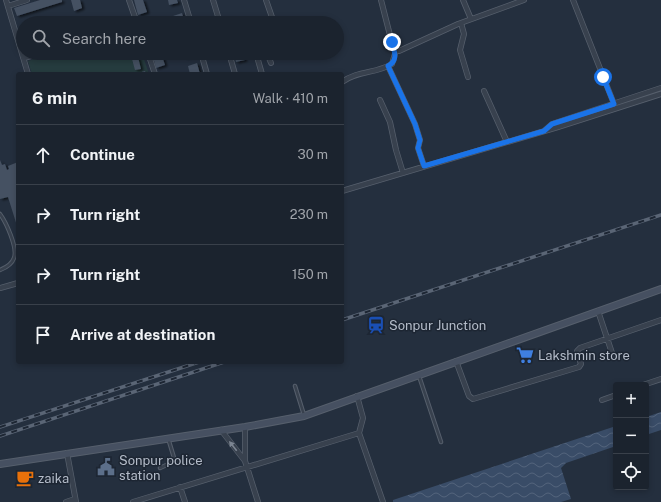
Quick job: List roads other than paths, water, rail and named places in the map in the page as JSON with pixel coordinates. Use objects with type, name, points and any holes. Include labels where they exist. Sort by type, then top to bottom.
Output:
[{"type":"main road","points":[[0,464],[245,427],[304,416],[661,289]]},
{"type":"street","points":[[6,0],[16,32]]},
{"type":"street","points":[[8,6],[27,0]]},
{"type":"street","points":[[129,0],[134,16]]},
{"type":"street","points":[[184,0],[189,16]]},
{"type":"street","points":[[213,0],[218,16]]},
{"type":"street","points":[[266,0],[272,16]]},
{"type":"street","points":[[344,81],[354,74],[388,66],[394,62],[396,50],[392,42],[381,0]]},
{"type":"street","points":[[463,0],[471,19]]},
{"type":"street","points":[[396,50],[403,49],[461,23],[524,0]]},
{"type":"street","points":[[573,0],[614,104]]},
{"type":"street","points":[[461,23],[464,34],[460,50],[468,77]]},
{"type":"street","points":[[24,60],[28,72]]},
{"type":"street","points":[[150,60],[154,72]]},
{"type":"street","points":[[202,60],[206,72]]},
{"type":"street","points":[[231,60],[235,72]]},
{"type":"street","points":[[258,60],[261,72]]},
{"type":"street","points":[[388,66],[415,124],[420,140],[418,148],[424,166]]},
{"type":"street","points":[[544,131],[552,124],[661,88]]},
{"type":"street","points":[[484,91],[507,142]]},
{"type":"street","points":[[344,190],[544,131],[661,94]]},
{"type":"street","points":[[380,100],[390,122],[396,150],[403,172]]},
{"type":"street","points":[[0,288],[16,284]]},
{"type":"street","points":[[598,311],[613,356]]},
{"type":"street","points":[[456,361],[470,396],[473,399],[579,367],[581,364],[577,352],[578,349],[661,320]]},
{"type":"street","points":[[649,383],[661,378]]},
{"type":"street","points":[[357,396],[363,420],[359,433],[383,502]]},
{"type":"street","points":[[602,400],[613,396]]},
{"type":"street","points":[[245,427],[246,467],[258,502]]},
{"type":"street","points":[[221,430],[245,461]]},
{"type":"street","points":[[133,502],[144,500],[180,487],[359,433]]},
{"type":"street","points":[[66,502],[76,500],[67,453]]},
{"type":"street","points":[[180,487],[185,502]]},
{"type":"lane","points":[[0,214],[6,221],[15,250],[14,259],[0,270]]},
{"type":"lane","points":[[418,375],[441,442]]},
{"type":"lane","points":[[295,386],[304,416]]},
{"type":"lane","points":[[160,468],[175,461],[168,438]]},
{"type":"water","points":[[661,412],[661,430],[649,434],[649,416]]},
{"type":"water","points":[[613,427],[613,447],[566,463],[561,468],[571,499],[561,502],[393,502],[393,500]]},
{"type":"railway","points":[[344,319],[661,215]]},
{"type":"railway","points":[[0,427],[193,364]]},
{"type":"railway","points":[[0,436],[218,364]]},
{"type":"place","name":"Sonpur Junction","points":[[376,325]]},
{"type":"place","name":"Lakshmin store","points":[[525,355]]},
{"type":"place","name":"Sonpur police station","points":[[106,467]]},
{"type":"place","name":"zaika","points":[[25,478]]}]
